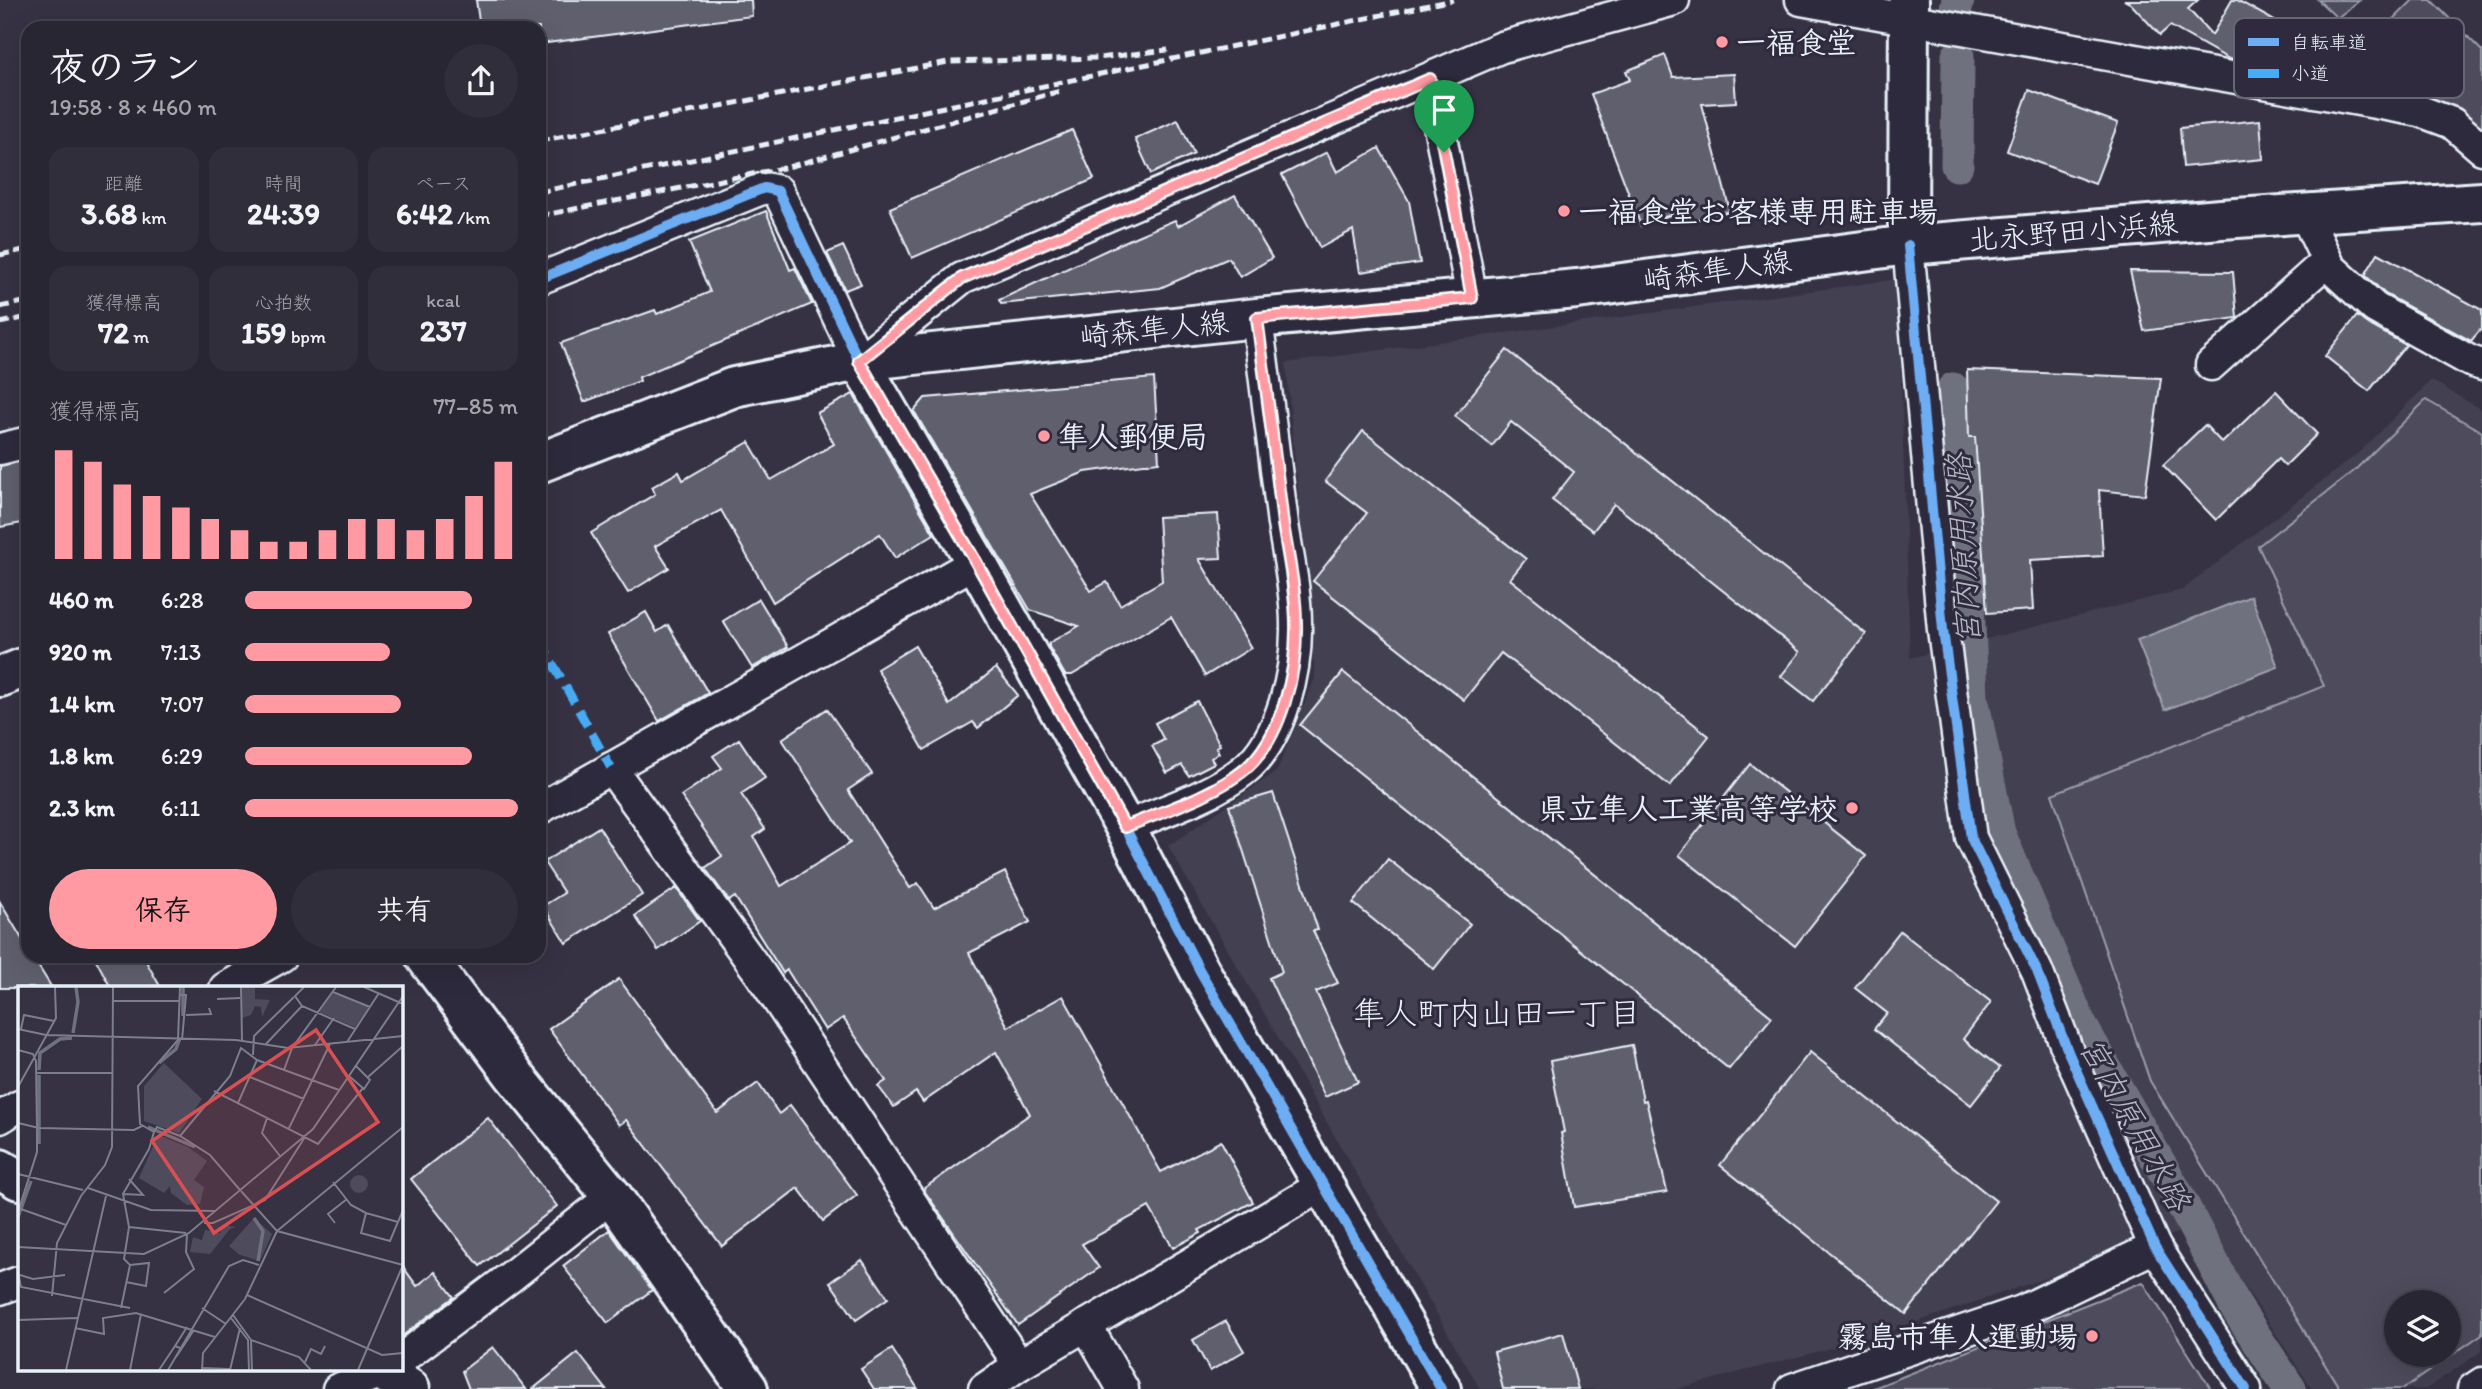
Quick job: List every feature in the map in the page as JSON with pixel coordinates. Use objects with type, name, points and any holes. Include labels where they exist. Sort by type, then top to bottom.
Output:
[{"type":"main road","points":[[1908,245],[1909,9]]},
{"type":"main road","name":"北永野田小浜線","points":[[1908,245],[2482,202]]},
{"type":"main road","name":"崎森隼人線","points":[[546,460],[734,387],[859,361],[1257,318],[1577,289],[1908,245]]},
{"type":"main road","points":[[859,361],[1125,827],[1200,971],[1441,1389]]},
{"type":"main road","points":[[0,677],[21,669]]},
{"type":"main road","points":[[430,963],[514,1076],[612,1196],[748,1389]]},
{"type":"main road","points":[[0,1169],[18,1179]]},
{"type":"street","points":[[546,276],[764,188],[778,191],[859,361],[962,278],[1503,47],[1674,0]]},
{"type":"street","points":[[1801,0],[1909,9],[2234,74]]},
{"type":"street","points":[[1430,79],[1472,298]]},
{"type":"street","points":[[2355,98],[2420,111],[2452,123],[2482,149]]},
{"type":"street","points":[[2305,214],[2330,267],[2375,309],[2482,365]]},
{"type":"street","points":[[1908,245],[1943,631],[1971,838],[2037,971],[2070,1054],[2155,1247],[2246,1389]]},
{"type":"street","points":[[2211,365],[2327,261]]},
{"type":"street","points":[[1125,827],[1219,786],[1245,770],[1260,754],[1272,734],[1292,675],[1296,623],[1257,318]]},
{"type":"street","points":[[0,449],[21,444]]},
{"type":"street","points":[[546,805],[976,562]]},
{"type":"street","points":[[611,768],[761,975],[1019,1364]]},
{"type":"street","points":[[229,986],[270,963]]},
{"type":"street","points":[[0,1118],[18,1107]]},
{"type":"street","points":[[984,1389],[1019,1364],[1323,1185]]},
{"type":"street","points":[[402,1364],[612,1196]]},
{"type":"street","points":[[1792,1389],[2022,1311],[2155,1247]]},
{"type":"street","points":[[0,1289],[18,1282]]},
{"type":"street","points":[[1086,1325],[1123,1389]]},
{"type":"street","points":[[338,1389],[392,1372]]},
{"type":"street","points":[[2473,1389],[2482,1383]]},
{"type":"shaded area","points":[[2318,0],[2360,0],[2337,18]]},
{"type":"shaded area","points":[[2413,0],[2431,0],[2449,18],[2395,18]]},
{"type":"shaded area","points":[[2464,33],[2482,51],[2482,139],[2461,141],[2418,98],[2464,98]]},
{"type":"shaded area","name":"県立隼人工業高等学校","points":[[1898,279],[1910,658],[2182,590],[2362,450],[2431,380],[2482,410],[2482,1351],[2461,1365],[2461,1290],[2384,1290],[2384,1367],[2458,1367],[2426,1389],[2312,1389],[2204,1224],[1873,1337],[1676,1389],[1480,1389],[1168,846],[1277,771],[1315,678],[1286,363]]},
{"type":"shaded area","points":[[2426,400],[2482,432],[2482,1334],[2461,1349],[2461,1290],[2384,1290],[2384,1367],[2435,1367],[2403,1389],[2340,1389],[2150,1081],[2052,794],[2324,686],[2258,546],[2354,471]]},
{"type":"shaded area","name":"霧島市隼人運動場","points":[[2143,1282],[2211,1389],[1871,1389]]},
{"type":"water","points":[[2251,596],[2278,667],[2165,710],[2137,640]]},
{"type":"building","points":[[476,0],[751,0],[752,16],[546,43],[546,21],[479,21]]},
{"type":"building","points":[[2124,0],[2198,0],[2188,9],[2212,35],[2232,0],[2237,0],[2269,18],[2234,18],[2234,60],[2170,26],[2160,35]]},
{"type":"building","points":[[1665,55],[1673,77],[1734,74],[1736,102],[1702,104],[1730,211],[1686,222],[1683,210],[1641,226],[1591,94],[1630,80],[1626,71]]},
{"type":"building","points":[[2029,90],[2118,123],[2095,184],[2007,151]]},
{"type":"building","points":[[1178,120],[1194,154],[1151,174],[1135,139]]},
{"type":"building","points":[[2260,120],[2263,159],[2183,167],[2180,128]]},
{"type":"building","points":[[1072,130],[1094,179],[912,258],[890,208]]},
{"type":"building","points":[[1379,148],[1409,201],[1420,263],[1360,272],[1353,230],[1320,248],[1282,175],[1327,152],[1337,172]]},
{"type":"building","points":[[1235,195],[1272,258],[1240,277],[1229,258],[1160,288],[1001,304],[999,300],[1175,220],[1178,226]]},
{"type":"building","points":[[766,211],[790,270],[795,268],[812,304],[639,377],[640,381],[584,402],[561,343],[655,310],[657,314],[710,292],[689,242]]},
{"type":"building","points":[[843,246],[861,284],[845,290],[827,253]]},
{"type":"building","points":[[2378,253],[2482,310],[2482,328],[2471,341],[2385,294],[2365,275]]},
{"type":"building","points":[[2130,271],[2233,272],[2237,318],[2144,331]]},
{"type":"building","points":[[2357,316],[2406,345],[2369,391],[2325,356]]},
{"type":"building","points":[[1507,350],[1866,634],[1813,701],[1781,676],[1800,652],[1614,504],[1593,531],[1552,500],[1574,472],[1511,422],[1492,446],[1455,416]]},
{"type":"building","points":[[1967,370],[2161,378],[2145,495],[2099,490],[2103,556],[2030,560],[2033,610],[1987,613],[1975,437],[1969,437]]},
{"type":"building","points":[[1154,378],[1159,462],[1085,472],[1030,494],[1091,591],[1107,582],[1120,605],[1162,581],[1158,517],[1218,514],[1221,558],[1199,559],[1251,648],[1205,676],[1171,617],[1072,675],[1065,675],[1049,643],[1079,626],[1030,610],[914,411],[925,398]]},
{"type":"building","points":[[2276,391],[2317,434],[2285,466],[2278,459],[2216,520],[2163,465],[2205,425],[2222,443]]},
{"type":"building","points":[[853,394],[934,534],[895,558],[880,534],[773,602],[721,510],[655,546],[669,568],[628,593],[591,533],[655,494],[652,487],[679,472],[683,480],[749,442],[771,480],[834,444],[817,413]]},
{"type":"building","points":[[1363,431],[1526,559],[1510,579],[1709,736],[1670,786],[1501,653],[1464,700],[1313,581],[1367,513],[1325,481]]},
{"type":"building","points":[[21,462],[21,523],[0,527],[0,466]]},
{"type":"building","points":[[759,599],[788,647],[752,668],[723,621]]},
{"type":"building","points":[[646,612],[657,632],[668,625],[708,693],[659,721],[608,634]]},
{"type":"building","points":[[915,646],[949,705],[996,668],[1018,695],[978,728],[973,722],[924,750],[877,669]]},
{"type":"building","points":[[1343,672],[1772,1017],[1729,1069],[1300,725]]},
{"type":"building","points":[[1197,701],[1220,745],[1216,747],[1219,753],[1211,758],[1214,763],[1189,776],[1182,765],[1167,773],[1152,746],[1164,740],[1155,723]]},
{"type":"building","points":[[827,709],[872,774],[848,790],[910,888],[918,883],[934,908],[1005,872],[1030,922],[969,953],[1008,1027],[1063,996],[1161,1172],[1221,1141],[1253,1202],[1199,1230],[1201,1233],[1173,1248],[1149,1207],[1082,1244],[1099,1268],[1018,1325],[923,1189],[1030,1114],[996,1052],[923,1102],[916,1092],[894,1107],[878,1086],[886,1081],[843,1018],[825,1030],[787,970],[783,973],[735,897],[729,901],[705,868],[722,856],[681,796],[722,768],[713,756],[739,739],[765,778],[741,794],[765,829],[754,837],[781,886],[850,843],[782,739]]},
{"type":"building","points":[[1750,764],[1866,856],[1795,946],[1679,855]]},
{"type":"building","points":[[1273,793],[1318,930],[1313,931],[1338,983],[1316,992],[1358,1082],[1325,1097],[1269,978],[1282,972],[1229,806]]},
{"type":"building","points":[[599,827],[642,895],[566,943],[546,911],[546,904],[564,893],[546,865],[546,861]]},
{"type":"building","points":[[1388,859],[1470,924],[1434,969],[1353,903]]},
{"type":"building","points":[[676,888],[700,921],[658,950],[635,916]]},
{"type":"building","points":[[0,902],[21,937],[21,963],[36,963],[51,986],[0,988]]},
{"type":"building","points":[[1900,931],[1991,1002],[1963,1039],[2000,1068],[1971,1105],[1874,1029],[1887,1013],[1855,988]]},
{"type":"building","points":[[98,963],[147,963],[160,986],[110,986]]},
{"type":"building","points":[[619,979],[717,1113],[758,1083],[779,1114],[790,1105],[857,1195],[823,1221],[798,1188],[722,1246],[626,1120],[619,1125],[549,1029]]},
{"type":"building","points":[[1632,1045],[1643,1101],[1646,1100],[1667,1192],[1574,1207],[1561,1133],[1564,1132],[1550,1061]]},
{"type":"building","points":[[1810,1052],[1996,1201],[1906,1314],[1720,1165]]},
{"type":"building","points":[[488,1118],[557,1206],[480,1266],[411,1179]]},
{"type":"building","points":[[609,1230],[652,1290],[608,1323],[563,1266]]},
{"type":"building","points":[[862,1260],[888,1298],[856,1320],[830,1282]]},
{"type":"building","points":[[402,1265],[417,1286],[435,1272],[454,1297],[402,1336]]},
{"type":"building","points":[[1226,1321],[1244,1351],[1210,1371],[1193,1340]]},
{"type":"building","points":[[1563,1333],[1578,1389],[1503,1389],[1494,1352]]},
{"type":"building","points":[[493,1347],[526,1389],[469,1389],[462,1371]]},
{"type":"building","points":[[892,1349],[918,1389],[874,1389],[861,1369]]},
{"type":"building","points":[[578,1353],[606,1389],[533,1389]]},
{"type":"waterway","name":"宮内原用水路","points":[[1956,8],[1958,0]]},
{"type":"waterway","name":"宮内原用水路","points":[[1957,165],[1958,56]]},
{"type":"waterway","name":"宮内原用水路","points":[[1953,389],[1965,527],[1972,698],[1999,833],[2080,1024],[2176,1192],[2237,1309],[2290,1389]]},
{"type":"railway","points":[[546,191],[1453,0]]},
{"type":"railway","points":[[546,140],[948,62],[1098,58],[1168,50]]},
{"type":"railway","points":[[546,215],[788,167],[1060,91]]},
{"type":"railway","points":[[0,255],[21,250]]},
{"type":"railway","points":[[0,307],[21,302]]},
{"type":"railway","points":[[0,323],[21,318]]},
{"type":"marked path","points":[[546,652],[611,768]]},
{"type":"cycle path","points":[[546,276],[764,188],[778,191],[859,361],[1125,827],[1200,971],[1441,1389]]},
{"type":"cycle path","points":[[1908,245],[1943,630],[1971,838],[2037,971],[2069,1054],[2155,1247],[2246,1389]]},
{"type":"place","name":"一福食堂","points":[[1722,42]]},
{"type":"place","name":"一福食堂お客様専用駐車場","points":[[1564,211]]},
{"type":"place","name":"隼人郵便局","points":[[1044,436]]},
{"type":"place","name":"県立隼人工業高等学校","points":[[1852,808]]},
{"type":"place","name":"霧島市隼人運動場","points":[[2092,1336]]},
{"type":"district","name":"隼人町内山田一丁目","points":[[1497,1013]]},
{"type":"route","points":[[1430,79],[1444,152],[1472,298],[1257,318],[1296,623],[1292,675],[1272,734],[1260,754],[1245,770],[1219,786],[1125,827],[859,361],[962,278],[1430,79]]}]
